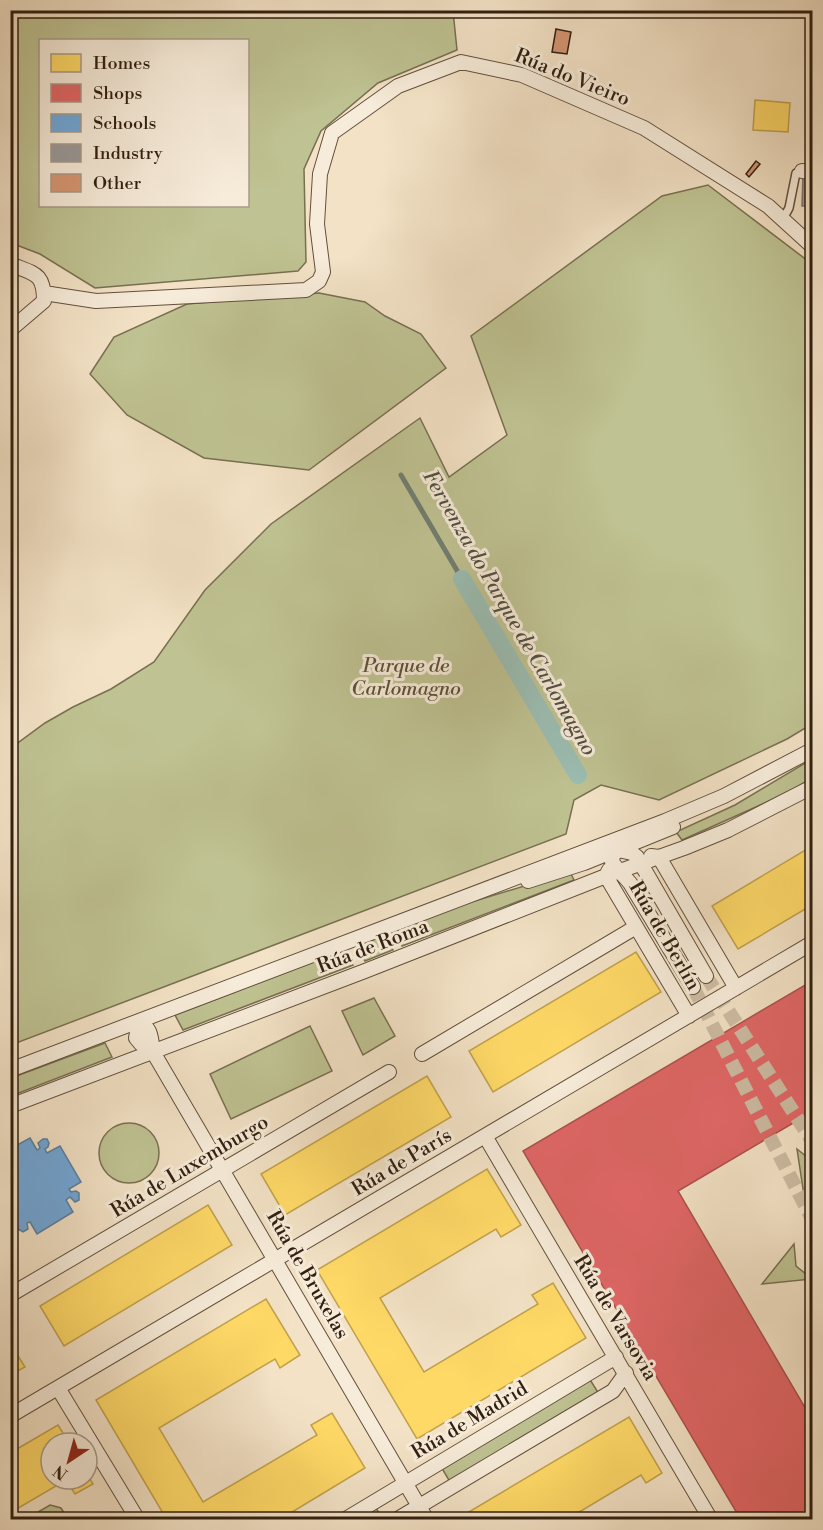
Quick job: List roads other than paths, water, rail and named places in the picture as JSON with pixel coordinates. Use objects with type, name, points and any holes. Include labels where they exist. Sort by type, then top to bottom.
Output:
[{"type":"street","name":"Rúa do Vieiro","points":[[44,293],[96,301],[306,290],[319,282],[323,272],[316,224],[320,174],[332,134],[398,86],[461,62],[522,75],[644,129],[768,206],[813,246]]},
{"type":"street","points":[[10,330],[44,301],[43,283],[38,275],[14,266]]},
{"type":"street","name":"Rúa de Roma","points":[[10,1070],[665,821],[741,787],[813,750]]},
{"type":"street","name":"Rúa de Roma","points":[[10,1106],[383,964],[621,863],[680,825],[722,804],[741,787]]},
{"type":"street","name":"Rúa de Roma","points":[[480,890],[518,884],[584,863],[621,863],[659,857],[728,830],[813,787]]},
{"type":"street","name":"Rúa de Berlín","points":[[659,857],[736,988]]},
{"type":"street","name":"Rúa de Berlín","points":[[621,863],[636,927],[688,1016]]},
{"type":"street","name":"Rúa de Berlín","points":[[621,863],[706,976]]},
{"type":"street","name":"Rúa de Berlín","points":[[621,863],[630,883],[693,987]]},
{"type":"street","points":[[422,1054],[636,927]]},
{"type":"street","name":"Rúa de París","points":[[10,1416],[813,943]]},
{"type":"street","points":[[139,1021],[147,1027],[151,1034],[153,1051]]},
{"type":"street","name":"Rúa de Bruxelas","points":[[153,1051],[427,1520]]},
{"type":"street","name":"Rúa de Luxemburgo","points":[[10,1295],[389,1072]]},
{"type":"street","name":"Rúa de Varsovia","points":[[485,1136],[711,1520]]},
{"type":"street","name":"Rúa de Madrid","points":[[344,1520],[616,1357]]},
{"type":"street","points":[[396,1520],[613,1391],[626,1373]]},
{"type":"street","points":[[58,1388],[138,1520]]},
{"type":"lane","points":[[783,219],[789,208],[796,173],[807,171]]},
{"type":"lane","points":[[10,280],[14,266]]},
{"type":"waterway","name":"Fervenza do Parque de Carlomagno","points":[[401,475],[462,579]]},
{"type":"waterway","name":"Fervenza do Parque de Carlomagno","points":[[462,579],[578,775]]},
{"type":"tunnel","points":[[706,976],[812,1141]]},
{"type":"tunnel","points":[[693,987],[812,1219]]},
{"type":"park label","name":"Parque de Carlomagno","points":[[406,678]]}]
